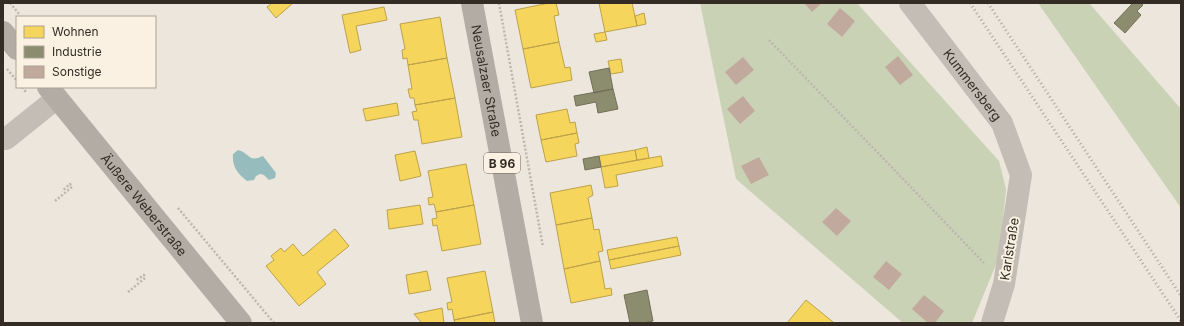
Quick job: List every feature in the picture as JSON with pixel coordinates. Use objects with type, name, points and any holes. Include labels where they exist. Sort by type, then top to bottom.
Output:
[{"type":"main road","name":"Neusalzaer Straße","points":[[472,3],[532,323]]},
{"type":"main road","points":[[3,32],[16,48]]},
{"type":"main road","name":"Äußere Weberstraße","points":[[52,93],[240,323]]},
{"type":"street","name":"Kummersberg","points":[[910,3],[1002,123],[1021,175]]},
{"type":"street","points":[[6,139],[52,93]]},
{"type":"street","name":"Karlstraße","points":[[992,323],[1004,284],[1021,175]]},
{"type":"path","points":[[10,3],[20,16]]},
{"type":"path","points":[[499,3],[544,253]]},
{"type":"path","points":[[769,40],[1004,284]]},
{"type":"path","points":[[3,64],[16,80]]},
{"type":"path","points":[[55,201],[72,188],[70,184],[62,191]]},
{"type":"path","points":[[128,292],[146,278],[144,275],[136,281]]},
{"type":"green space","points":[[700,3],[857,3],[999,161],[1006,189],[999,257],[972,323],[903,323],[736,179]]},
{"type":"green space","points":[[1038,3],[1089,3],[1181,109],[1181,208]]},
{"type":"water","points":[[238,150],[252,158],[263,156],[276,173],[275,178],[269,180],[264,175],[260,174],[256,176],[254,180],[247,181],[240,175],[234,166],[233,154]]},
{"type":"building: Wohnen","points":[[272,3],[293,3],[276,18],[267,7]]},
{"type":"building: Wohnen","points":[[556,3],[559,15],[554,16],[559,42],[523,49],[515,10]]},
{"type":"building: Wohnen","points":[[599,3],[632,3],[637,26],[605,32]]},
{"type":"building: Wohnen","points":[[384,7],[387,20],[356,26],[361,50],[350,53],[342,15]]},
{"type":"building: Wohnen","points":[[644,13],[646,24],[637,26],[635,16]]},
{"type":"building: Wohnen","points":[[440,17],[447,58],[408,65],[407,58],[403,59],[402,50],[405,49],[400,24]]},
{"type":"building: Wohnen","points":[[605,32],[607,40],[596,42],[594,34]]},
{"type":"building: Wohnen","points":[[559,42],[565,68],[570,67],[572,80],[531,88],[523,49]]},
{"type":"building: Wohnen","points":[[447,58],[455,98],[415,105],[414,98],[410,98],[408,89],[412,89],[408,65]]},
{"type":"building: Wohnen","points":[[621,59],[623,72],[611,74],[608,61]]},
{"type":"building: Wohnen","points":[[455,98],[462,137],[422,144],[418,120],[414,120],[412,112],[417,111],[415,105]]},
{"type":"building: Wohnen","points":[[397,103],[399,115],[366,121],[363,109]]},
{"type":"building: Wohnen","points":[[567,109],[570,123],[575,122],[577,133],[541,140],[536,115]]},
{"type":"building: Wohnen","points":[[577,133],[579,143],[575,144],[577,156],[546,162],[541,140]]},
{"type":"building: Wohnen","points":[[647,147],[649,158],[637,160],[635,150]]},
{"type":"building: Wohnen","points":[[635,150],[637,160],[601,167],[599,156]]},
{"type":"building: Wohnen","points":[[415,151],[421,176],[400,181],[395,155]]},
{"type":"building: Wohnen","points":[[661,156],[663,166],[616,175],[618,186],[605,188],[601,167]]},
{"type":"building: Wohnen","points":[[466,164],[474,205],[436,212],[434,204],[429,205],[428,198],[433,197],[428,171]]},
{"type":"building: Wohnen","points":[[591,185],[593,195],[588,198],[592,218],[556,225],[550,193]]},
{"type":"building: Wohnen","points":[[420,205],[423,224],[389,229],[387,210]]},
{"type":"building: Wohnen","points":[[474,205],[481,244],[442,251],[437,225],[433,226],[432,219],[437,218],[436,212]]},
{"type":"building: Wohnen","points":[[592,218],[594,230],[599,229],[603,251],[598,252],[600,261],[564,269],[556,225]]},
{"type":"building: Wohnen","points":[[335,229],[349,246],[317,272],[326,284],[299,306],[266,266],[274,260],[271,256],[281,248],[284,252],[293,244],[303,256]]},
{"type":"building: Wohnen","points":[[677,237],[679,246],[609,260],[607,250]]},
{"type":"building: Wohnen","points":[[679,246],[681,255],[611,269],[609,260]]},
{"type":"building: Wohnen","points":[[600,261],[605,289],[611,288],[612,295],[571,303],[564,269]]},
{"type":"building: Wohnen","points":[[427,271],[431,290],[409,294],[406,275]]},
{"type":"building: Wohnen","points":[[485,271],[493,312],[454,320],[452,309],[448,310],[447,303],[452,302],[447,278]]},
{"type":"building: Wohnen","points":[[806,300],[833,322],[787,323]]},
{"type":"building: Wohnen","points":[[442,308],[444,323],[422,323],[414,314]]},
{"type":"building: Wohnen","points":[[493,312],[495,323],[455,323],[454,320]]},
{"type":"building: Industrie","points":[[1133,3],[1140,3],[1143,5],[1137,11],[1141,15],[1125,33],[1114,23]]},
{"type":"building: Industrie","points":[[609,68],[613,89],[594,93],[589,72]]},
{"type":"building: Industrie","points":[[613,89],[618,109],[598,113],[596,102],[576,106],[574,96]]},
{"type":"building: Industrie","points":[[599,156],[601,167],[585,170],[583,159]]},
{"type":"building: Industrie","points":[[647,290],[653,321],[630,323],[624,295]]},
{"type":"building: Sonstige","points":[[804,3],[822,3],[812,12]]},
{"type":"building: Sonstige","points":[[840,8],[855,21],[842,37],[827,24]]},
{"type":"building: Sonstige","points":[[898,56],[913,75],[900,85],[885,67]]},
{"type":"building: Sonstige","points":[[743,57],[754,70],[736,85],[725,72]]},
{"type":"building: Sonstige","points":[[743,96],[755,111],[740,124],[727,109]]},
{"type":"building: Sonstige","points":[[759,157],[769,175],[751,184],[741,166]]},
{"type":"building: Sonstige","points":[[836,208],[851,221],[837,236],[822,222]]},
{"type":"building: Sonstige","points":[[886,261],[902,274],[889,290],[873,277]]},
{"type":"building: Sonstige","points":[[924,295],[944,311],[935,323],[928,323],[912,309]]},
{"type":"railway","points":[[970,3],[1181,321]]},
{"type":"railway","points":[[988,3],[1181,296]]}]
